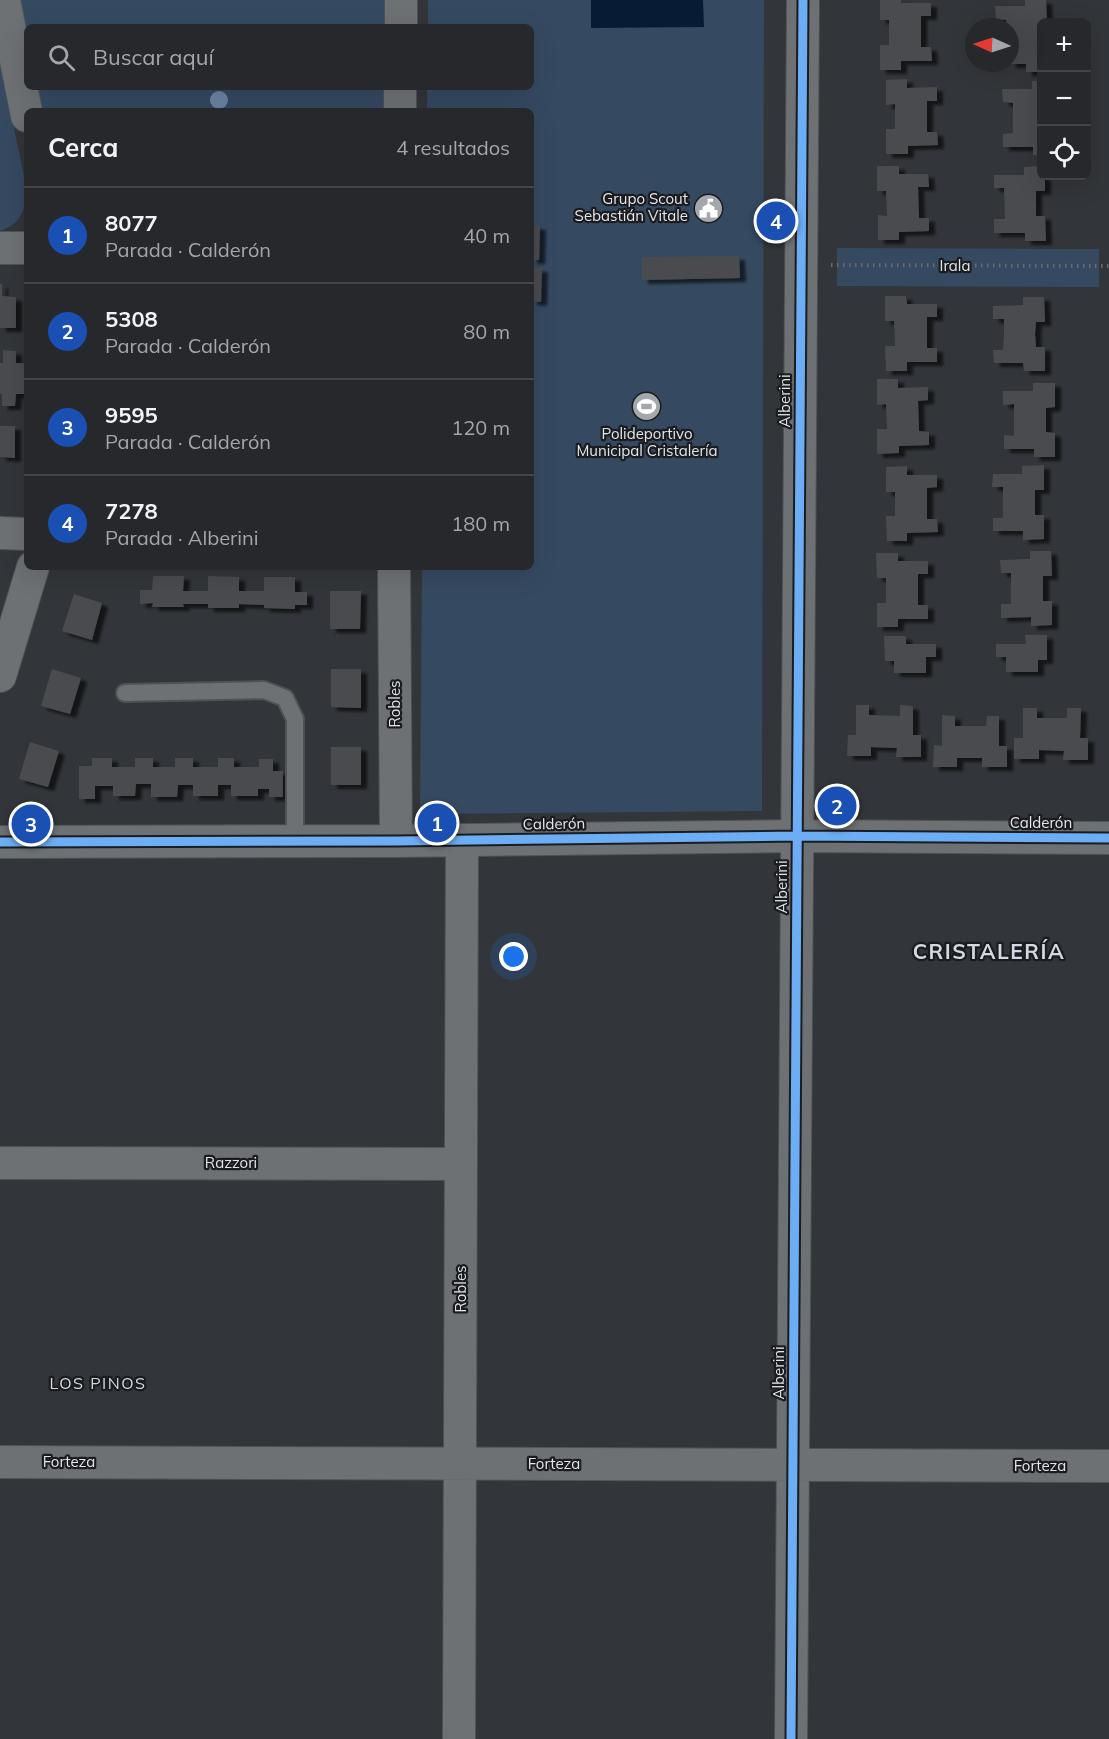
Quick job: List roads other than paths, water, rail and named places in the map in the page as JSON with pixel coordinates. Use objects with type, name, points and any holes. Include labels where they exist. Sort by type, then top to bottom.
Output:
[{"type":"street","points":[[4,0],[25,108]]},
{"type":"street","points":[[401,0],[401,24]]},
{"type":"street","name":"Alberini","points":[[791,1739],[803,0]]},
{"type":"street","points":[[400,90],[400,108]]},
{"type":"street","points":[[0,248],[24,248]]},
{"type":"street","points":[[0,533],[24,534]]},
{"type":"street","points":[[0,676],[32,570]]},
{"type":"street","name":"Robles","points":[[394,570],[396,841]]},
{"type":"street","name":"Calderón","points":[[0,842],[396,841],[797,836],[1109,838]]},
{"type":"street","name":"Robles","points":[[459,1739],[462,840]]},
{"type":"street","name":"Razzori","points":[[0,1163],[461,1164]]},
{"type":"street","name":"Forteza","points":[[0,1462],[1109,1466]]},
{"type":"lane","points":[[125,693],[264,690],[285,698],[295,719],[295,841]]},
{"type":"place","name":"Grupo Scout Sebastián Vitale","points":[[709,208]]},
{"type":"place","name":"7278","points":[[776,221]]},
{"type":"place","name":"Polideportivo Municipal Cristalería","points":[[647,407]]},
{"type":"place","name":"5308","points":[[837,806]]},
{"type":"place","name":"8077","points":[[437,823]]},
{"type":"place","name":"9595","points":[[31,824]]},
{"type":"district","name":"CRISTALERÍA","points":[[989,952]]},
{"type":"district","name":"LOS PINOS","points":[[98,1383]]}]
